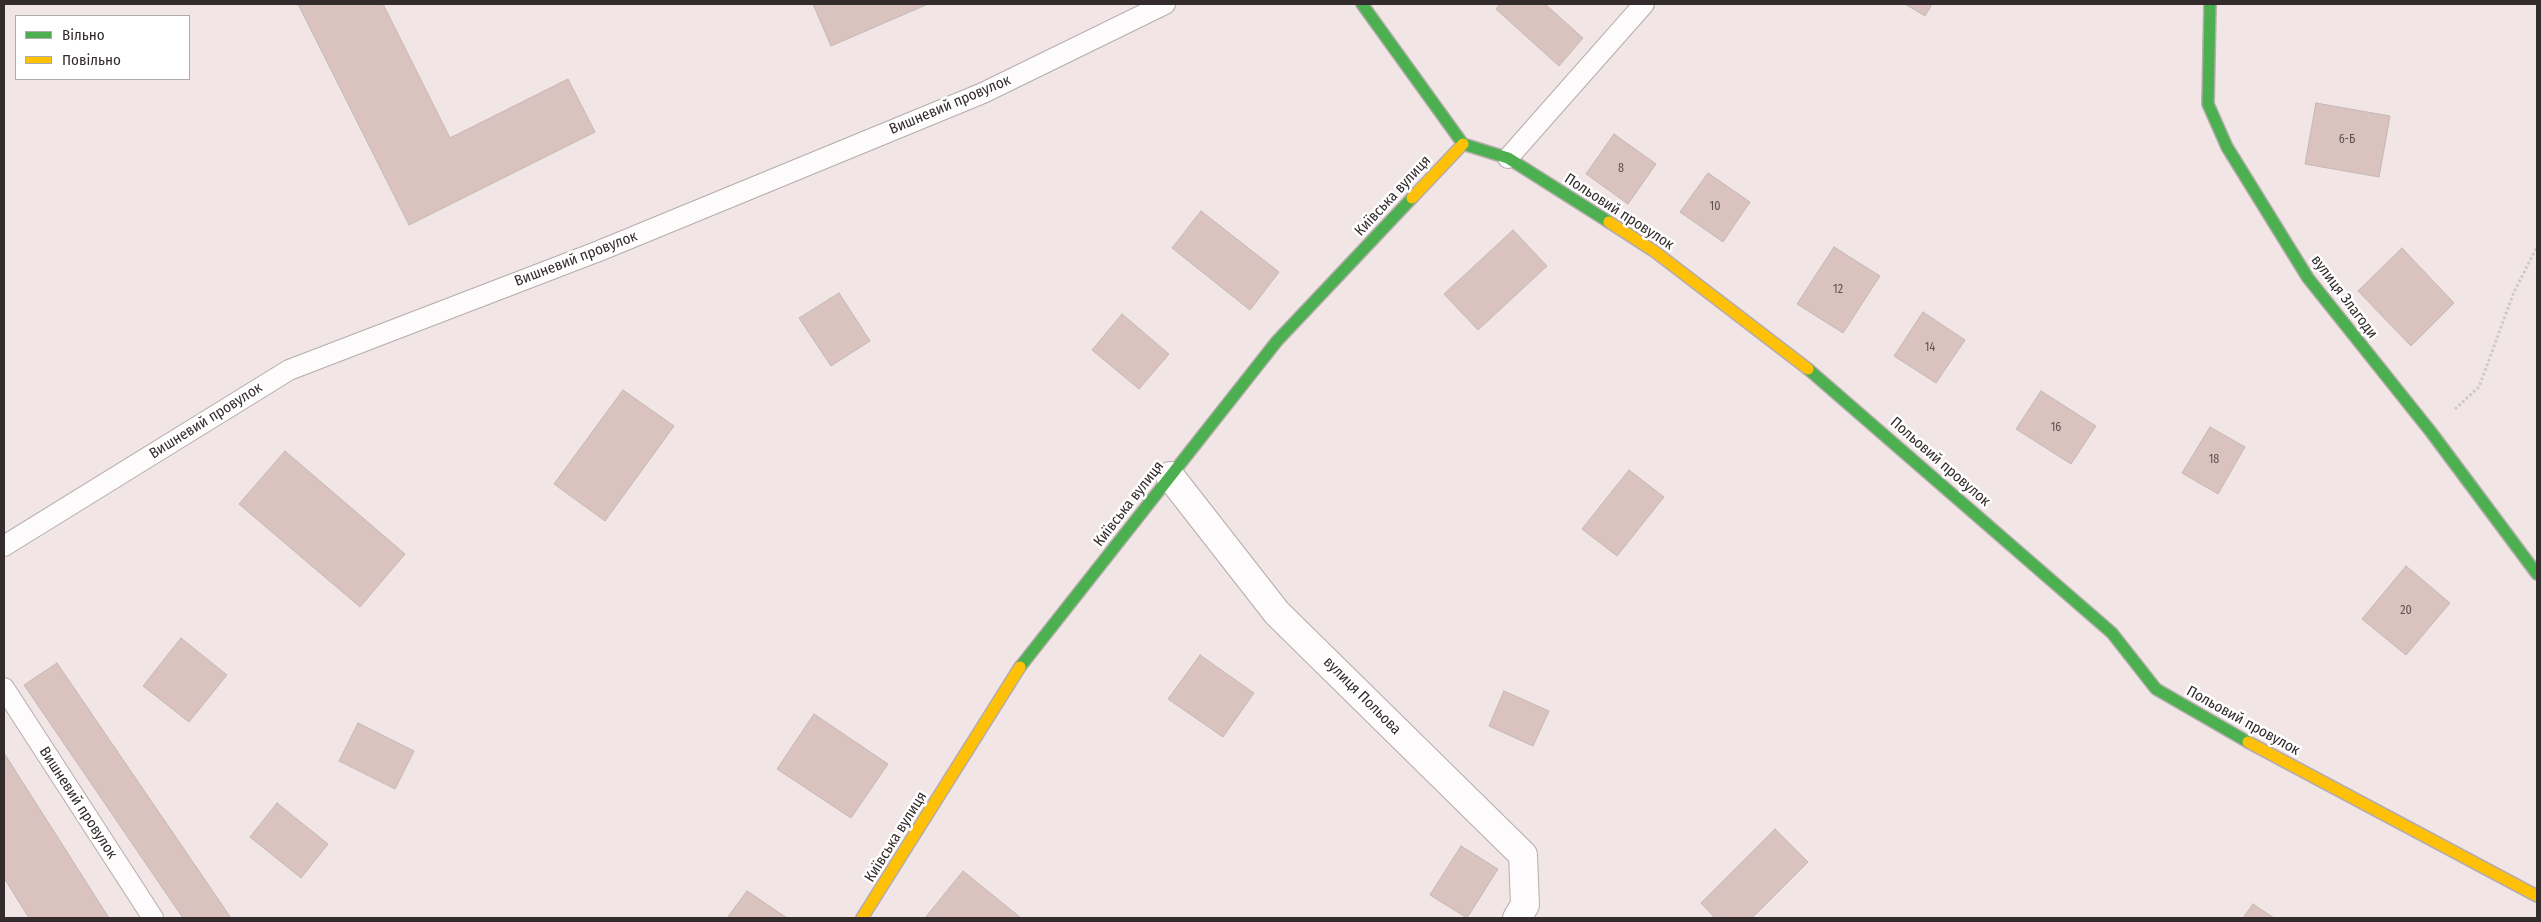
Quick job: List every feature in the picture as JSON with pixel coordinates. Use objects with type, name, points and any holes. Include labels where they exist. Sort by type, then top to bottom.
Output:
[{"type":"street","points":[[1362,4],[1463,144]]},
{"type":"street","name":"вулиця Злагоди","points":[[2210,4],[2208,104],[2227,147],[2308,278],[2431,432],[2537,574]]},
{"type":"street","name":"Польовий провулок","points":[[1463,144],[1508,158],[1654,251],[1786,350],[2112,633],[2156,689],[2202,717],[2537,896]]},
{"type":"street","name":"Київська вулиця","points":[[862,918],[1028,656],[1277,341],[1463,144]]},
{"type":"street","name":"вулиця Польова","points":[[1170,476],[1277,613],[1523,855],[1525,906],[1517,918]]},
{"type":"lane","name":"Вишневий провулок","points":[[4,546],[289,370],[598,251],[983,93],[1165,4]]},
{"type":"lane","points":[[1508,158],[1644,4]]},
{"type":"lane","name":"Вишневий провулок","points":[[4,688],[152,918]]},
{"type":"path","points":[[2431,432],[2479,387],[2514,292],[2537,247]]},
{"type":"building","points":[[298,4],[383,4],[450,138],[568,79],[595,132],[409,225]]},
{"type":"building","points":[[813,4],[928,4],[831,46]]},
{"type":"building","points":[[1500,4],[1545,4],[1583,38],[1559,66],[1496,9]]},
{"type":"building","points":[[1905,4],[1932,4],[1925,16]]},
{"type":"building","points":[[2316,103],[2390,116],[2379,177],[2305,164]]},
{"type":"building","points":[[1614,134],[1656,164],[1628,204],[1586,174]]},
{"type":"building","points":[[1708,173],[1750,202],[1723,242],[1680,212]]},
{"type":"building","points":[[1201,211],[1279,272],[1250,310],[1172,248]]},
{"type":"building","points":[[1513,230],[1547,266],[1478,330],[1444,294]]},
{"type":"building","points":[[1834,247],[1880,276],[1843,333],[1797,304]]},
{"type":"building","points":[[2402,248],[2454,303],[2411,346],[2358,291]]},
{"type":"building","points":[[839,293],[870,341],[831,366],[799,318]]},
{"type":"building","points":[[1923,312],[1965,340],[1936,383],[1894,356]]},
{"type":"building","points":[[1122,314],[1169,354],[1139,389],[1092,350]]},
{"type":"building","points":[[623,390],[674,426],[605,521],[554,484]]},
{"type":"building","points":[[2041,391],[2096,426],[2071,464],[2016,429]]},
{"type":"building","points":[[2210,427],[2245,447],[2218,494],[2182,473]]},
{"type":"building","points":[[285,451],[405,554],[360,607],[239,504]]},
{"type":"building","points":[[1629,470],[1664,497],[1617,556],[1582,529]]},
{"type":"building","points":[[2406,566],[2450,603],[2406,655],[2362,619]]},
{"type":"building","points":[[181,638],[227,675],[189,722],[143,686]]},
{"type":"building","points":[[1200,655],[1254,693],[1223,737],[1168,699]]},
{"type":"building","points":[[57,663],[231,918],[183,918],[24,685]]},
{"type":"building","points":[[1504,691],[1549,711],[1533,746],[1489,726]]},
{"type":"building","points":[[814,714],[888,764],[851,818],[777,769]]},
{"type":"building","points":[[358,723],[414,751],[395,789],[339,761]]},
{"type":"building","points":[[4,753],[109,918],[29,918],[4,878]]},
{"type":"building","points":[[277,803],[328,844],[301,878],[250,837]]},
{"type":"building","points":[[1775,829],[1808,862],[1752,918],[1715,918],[1701,903]]},
{"type":"building","points":[[1461,846],[1498,869],[1467,918],[1430,895]]},
{"type":"building","points":[[963,871],[1021,918],[925,918]]},
{"type":"building","points":[[747,891],[787,918],[727,918]]},
{"type":"building","points":[[2253,904],[2274,918],[2243,918]]},
{"type":"traffic: fast","points":[[1362,4],[1463,144],[1508,158],[1609,222]]},
{"type":"traffic: fast","points":[[2210,4],[2208,104],[2227,147],[2308,278],[2431,432],[2537,574]]},
{"type":"traffic: fast","points":[[1020,667],[1277,341],[1412,198]]},
{"type":"traffic: fast","points":[[1808,369],[2112,633],[2156,689],[2248,742]]},
{"type":"traffic: slow","points":[[1412,198],[1463,144]]},
{"type":"traffic: slow","points":[[1609,222],[1654,251],[1808,369]]},
{"type":"traffic: slow","points":[[862,918],[1020,667]]},
{"type":"traffic: slow","points":[[2248,742],[2537,896]]}]
